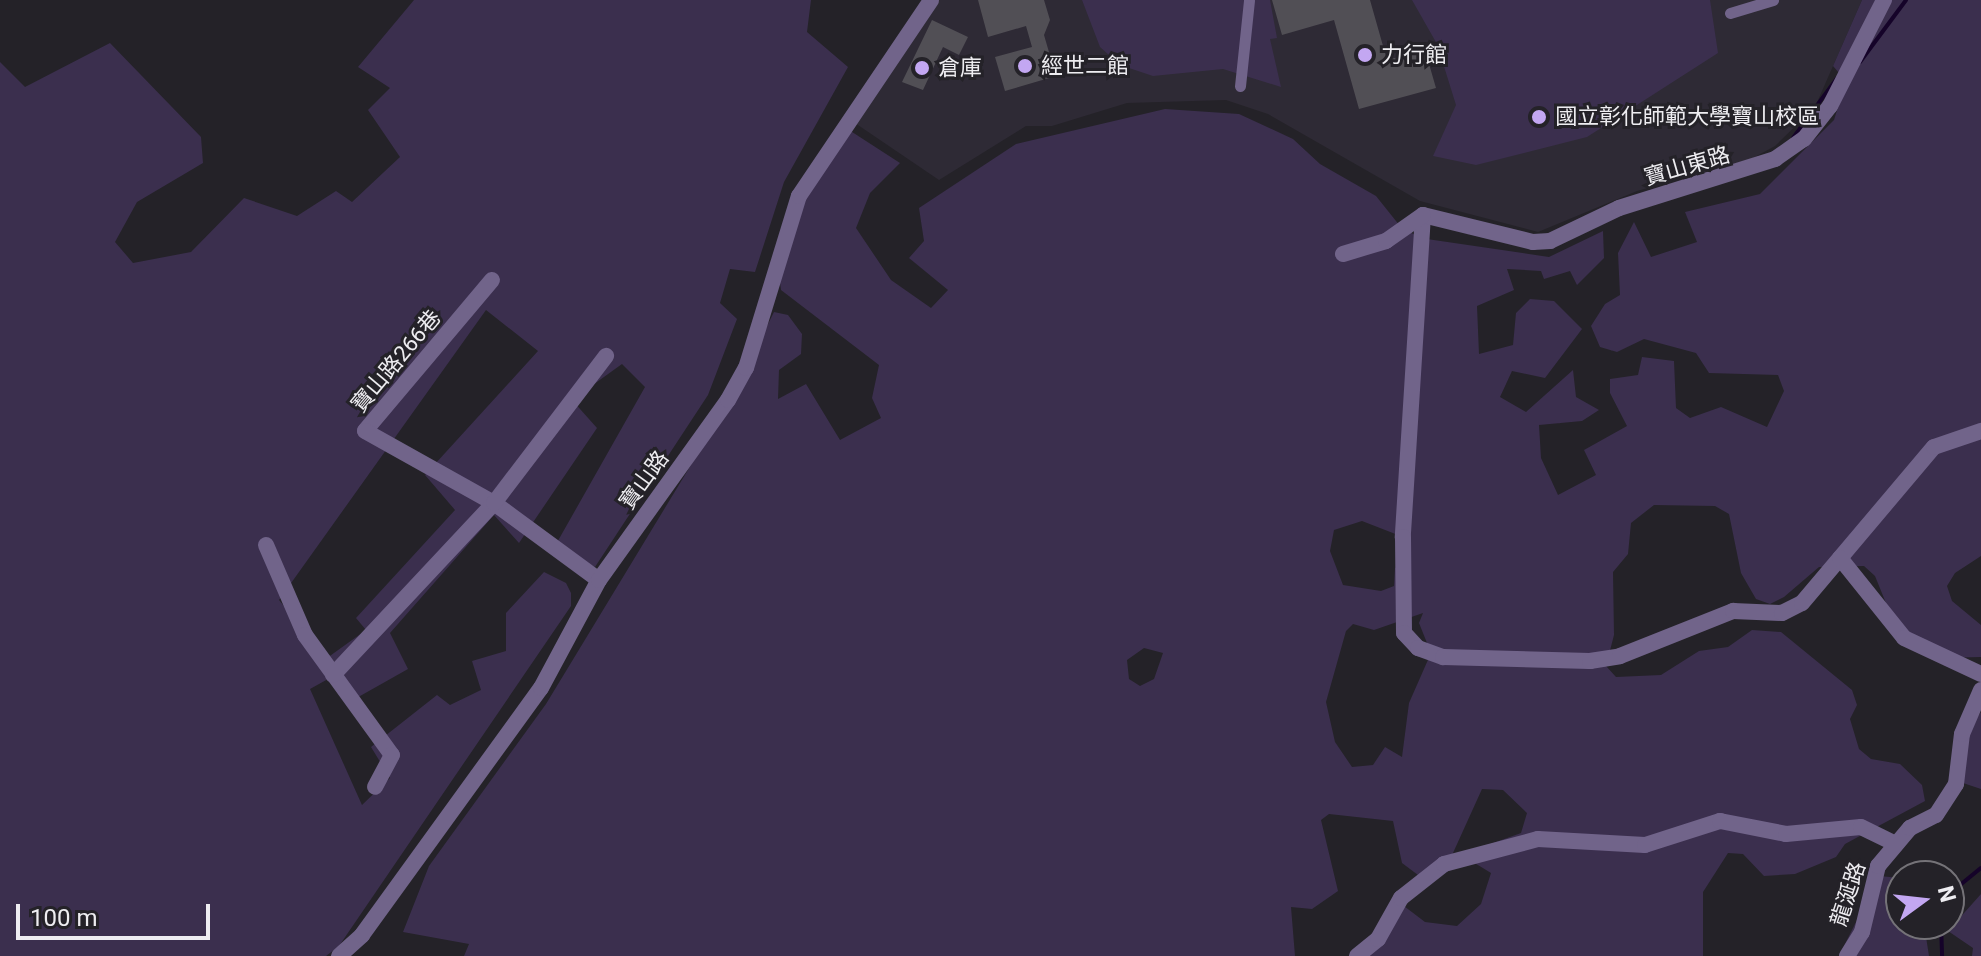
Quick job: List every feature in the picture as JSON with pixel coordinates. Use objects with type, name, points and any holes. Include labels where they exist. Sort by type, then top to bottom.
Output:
[{"type":"street","name":"寶山路","points":[[339,956],[362,935],[541,688],[599,580],[728,400],[746,368],[799,196],[931,0]]},
{"type":"street","points":[[1240,86],[1249,0]]},
{"type":"street","points":[[1730,13],[1773,0]]},
{"type":"street","name":"寶山東路","points":[[1423,215],[1533,242],[1550,241],[1619,208],[1775,159],[1804,139],[1830,106],[1884,0]]},
{"type":"street","points":[[1343,254],[1386,241],[1423,215]]},
{"type":"street","points":[[1423,215],[1403,537],[1404,633],[1418,648],[1443,657],[1620,656],[1733,611],[1782,613],[1802,603],[1934,447],[1981,431]]},
{"type":"street","name":"寶山路266巷","points":[[492,280],[365,431],[494,503],[599,580]]},
{"type":"street","points":[[333,675],[494,503],[606,356]]},
{"type":"street","points":[[266,545],[305,635],[392,755],[375,787]]},
{"type":"street","points":[[1840,558],[1904,638],[1981,674]]},
{"type":"street","name":"龍涎路","points":[[1847,956],[1862,932],[1878,866],[1896,844],[1936,815],[1956,784],[1962,734],[1981,690]]},
{"type":"street","points":[[1357,956],[1378,939],[1401,898],[1444,864],[1538,839],[1645,845],[1720,821],[1786,834],[1861,827],[1896,844]]},
{"type":"shaded area","points":[[414,0],[811,0],[807,32],[848,67],[784,182],[755,272],[730,269],[720,303],[737,319],[708,395],[595,567],[555,546],[645,387],[622,364],[572,400],[597,428],[519,543],[494,515],[390,633],[408,669],[353,700],[337,674],[310,689],[362,805],[390,778],[371,747],[437,695],[450,705],[481,690],[472,661],[506,651],[506,613],[544,572],[566,583],[571,593],[571,606],[339,946],[326,956],[0,956],[0,62],[25,87],[110,43],[201,137],[203,163],[137,202],[115,242],[133,263],[191,252],[244,198],[297,216],[336,191],[352,202],[400,157],[368,110],[390,88],[358,67]],"holes":[[[486,310],[538,351],[425,475],[455,510],[356,618],[366,630],[327,658],[279,600]]]},
{"type":"shaded area","name":"國立彰化師範大學寶山校區","points":[[932,0],[1862,0],[1815,107],[1775,146],[1751,159],[1637,191],[1538,232],[1420,201],[1268,114],[1226,100],[1127,103],[1052,126],[1026,126],[939,180],[852,121]]},
{"type":"shaded area","points":[[1082,0],[1270,0],[1277,38],[1270,39],[1281,87],[1223,69],[1153,76],[1120,65],[1100,47]]},
{"type":"shaded area","points":[[1412,0],[1710,0],[1718,53],[1587,137],[1476,165],[1433,156],[1456,105],[1437,44]]},
{"type":"shaded area","points":[[1862,0],[1981,0],[1981,556],[1955,573],[1947,586],[1952,601],[1981,625],[1981,657],[1938,658],[1892,618],[1875,576],[1864,566],[1819,567],[1784,597],[1770,604],[1756,599],[1741,573],[1729,514],[1715,506],[1654,505],[1631,523],[1628,554],[1613,572],[1614,635],[1606,666],[1616,677],[1661,675],[1699,651],[1728,647],[1752,630],[1781,632],[1852,690],[1857,705],[1850,719],[1859,749],[1871,759],[1900,764],[1922,785],[1925,801],[1845,844],[1836,857],[1795,874],[1764,876],[1743,854],[1728,853],[1703,892],[1703,956],[1352,956],[1400,903],[1425,922],[1457,926],[1481,904],[1491,873],[1473,862],[1471,851],[1521,833],[1527,813],[1503,790],[1482,789],[1448,864],[1418,875],[1402,863],[1393,821],[1329,814],[1321,820],[1338,891],[1312,909],[1291,907],[1295,956],[464,956],[469,944],[403,932],[429,866],[546,704],[728,404],[774,312],[788,315],[802,334],[801,354],[779,370],[778,399],[806,384],[840,440],[881,418],[872,398],[879,365],[781,290],[778,268],[802,201],[849,130],[900,163],[870,193],[856,228],[891,280],[931,308],[948,290],[909,258],[924,241],[919,208],[1016,144],[1165,109],[1239,114],[1293,139],[1320,164],[1376,196],[1400,226],[1420,238],[1549,257],[1603,231],[1604,258],[1577,285],[1570,271],[1544,279],[1541,271],[1507,269],[1514,290],[1477,306],[1479,354],[1513,345],[1516,313],[1530,299],[1554,301],[1582,329],[1545,378],[1512,371],[1500,397],[1526,412],[1573,370],[1576,397],[1599,410],[1582,421],[1539,425],[1541,458],[1558,495],[1596,475],[1584,450],[1627,426],[1610,393],[1610,379],[1638,375],[1642,357],[1674,361],[1676,408],[1690,418],[1721,407],[1767,427],[1784,391],[1778,375],[1709,373],[1696,353],[1644,339],[1617,352],[1600,347],[1591,326],[1605,304],[1620,295],[1618,253],[1634,222],[1651,257],[1697,242],[1685,212],[1760,194],[1834,120],[1846,81],[1833,66]],"holes":[[[1362,521],[1398,535],[1407,563],[1395,568],[1394,586],[1381,591],[1343,585],[1330,551],[1334,530]],[[1423,613],[1419,623],[1431,653],[1409,703],[1402,757],[1385,747],[1373,765],[1352,767],[1335,742],[1326,702],[1346,631],[1353,624],[1374,630]],[[1144,648],[1163,653],[1154,679],[1140,686],[1129,679],[1127,660]]]},
{"type":"shaded area","points":[[1981,712],[1981,789],[1960,782],[1968,731]]},
{"type":"shaded area","points":[[1879,876],[1885,877],[1885,940],[1926,940],[1929,956],[1839,956]]},
{"type":"shaded area","points":[[1981,894],[1981,956],[1972,956],[1973,948],[1961,940],[1965,940],[1965,912]]},
{"type":"building","points":[[978,0],[1044,0],[1050,20],[1044,35],[1056,76],[1005,91],[995,57],[1032,47],[1026,26],[988,37]]},
{"type":"building","name":"力行館","points":[[1272,0],[1370,0],[1387,60],[1425,50],[1436,88],[1359,109],[1334,20],[1282,35]]},
{"type":"building","points":[[932,20],[968,37],[959,55],[943,47],[923,90],[902,82]]},
{"type":"waterway","points":[[1860,62],[1906,0]]},
{"type":"waterway","points":[[1793,138],[1837,78]]},
{"type":"waterway","points":[[1965,881],[1981,868]]},
{"type":"waterway","points":[[1942,940],[1942,956]]},
{"type":"place","name":"力行館","points":[[1365,55]]},
{"type":"place","name":"經世二館","points":[[1025,66]]},
{"type":"place","name":"倉庫","points":[[922,68]]},
{"type":"place","name":"國立彰化師範大學寶山校區","points":[[1539,117]]}]
